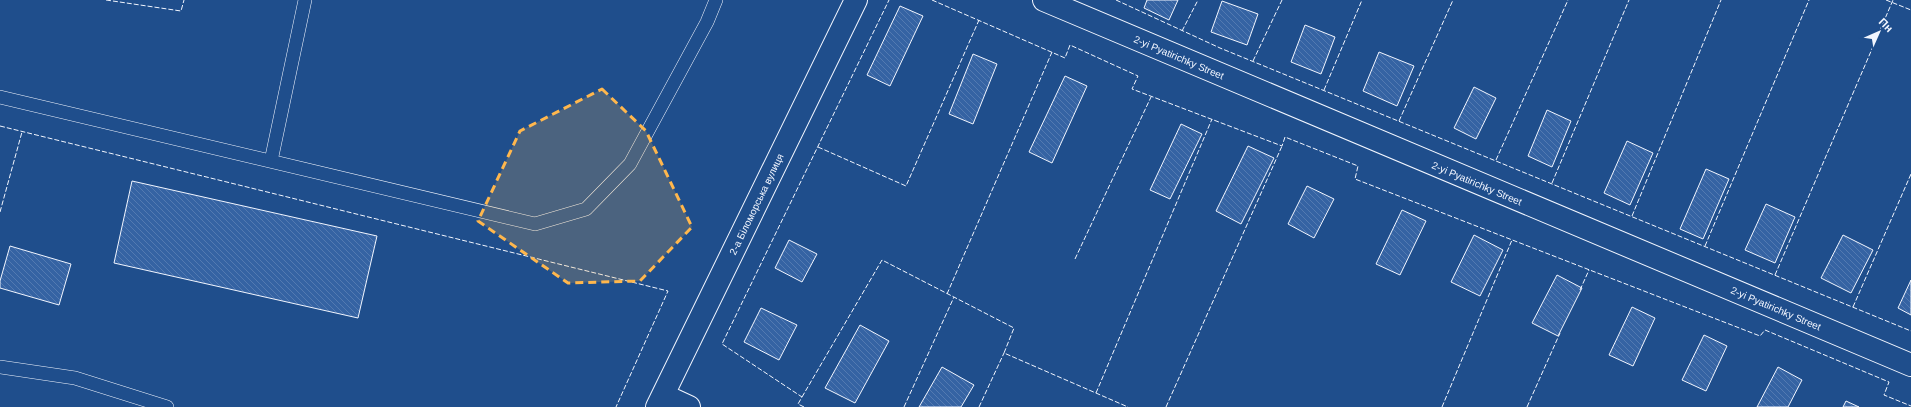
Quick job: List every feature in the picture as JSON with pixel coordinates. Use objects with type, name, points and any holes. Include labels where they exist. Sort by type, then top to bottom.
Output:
[{"type":"street","name":"2-а Біломорська вулиця","points":[[660,401],[856,0]]},
{"type":"street","name":"2-yi Pyatirichky Street","points":[[1044,0],[1911,365]]},
{"type":"street","points":[[660,401],[689,407]]},
{"type":"lane","points":[[271,161],[305,0]]},
{"type":"lane","points":[[0,97],[535,224],[586,209],[630,164],[707,22],[716,0]]},
{"type":"lane","points":[[0,367],[75,378],[167,407]]},
{"type":"highlighted area","points":[[602,89],[646,131],[692,227],[640,281],[568,283],[478,221],[520,131]]},
{"type":"building","points":[[1147,0],[1178,0],[1169,20],[1144,8]]},
{"type":"building","points":[[1222,1],[1258,14],[1247,45],[1211,32]]},
{"type":"building","points":[[900,6],[923,16],[890,86],[867,75]]},
{"type":"building","points":[[1305,25],[1335,37],[1321,74],[1291,62]]},
{"type":"building","points":[[1379,52],[1414,66],[1397,106],[1363,91]]},
{"type":"building","points":[[973,54],[997,64],[973,124],[949,114]]},
{"type":"building","points":[[1065,76],[1087,86],[1052,163],[1029,152]]},
{"type":"building","points":[[1474,87],[1496,98],[1476,139],[1454,128]]},
{"type":"building","points":[[1547,110],[1571,121],[1552,167],[1528,156]]},
{"type":"building","points":[[1181,124],[1202,134],[1170,199],[1150,190]]},
{"type":"building","points":[[1627,141],[1653,153],[1630,205],[1604,193]]},
{"type":"building","points":[[1248,146],[1274,158],[1241,224],[1216,211]]},
{"type":"building","points":[[1706,169],[1729,179],[1703,239],[1680,229]]},
{"type":"building","points":[[132,181],[377,236],[358,318],[114,263]]},
{"type":"building","points":[[1307,186],[1334,199],[1314,238],[1288,224]]},
{"type":"building","points":[[1766,204],[1795,217],[1775,263],[1745,250]]},
{"type":"building","points":[[1402,210],[1426,221],[1400,275],[1376,264]]},
{"type":"building","points":[[1474,235],[1503,250],[1480,296],[1451,282]]},
{"type":"building","points":[[1843,235],[1873,250],[1851,293],[1821,278]]},
{"type":"building","points":[[789,240],[817,254],[802,282],[775,268]]},
{"type":"building","points":[[10,246],[71,264],[59,305],[0,288],[0,281]]},
{"type":"building","points":[[1557,275],[1582,288],[1558,336],[1532,323]]},
{"type":"building","points":[[1911,280],[1911,315],[1898,308]]},
{"type":"building","points":[[1632,307],[1655,318],[1633,366],[1609,355]]},
{"type":"building","points":[[761,308],[797,325],[779,360],[744,342]]},
{"type":"building","points":[[860,325],[889,341],[855,403],[825,388]]},
{"type":"building","points":[[1704,335],[1727,346],[1706,391],[1682,380]]},
{"type":"building","points":[[942,367],[974,385],[961,407],[919,407]]},
{"type":"building","points":[[1778,367],[1802,380],[1788,407],[1757,407]]},
{"type":"building","points":[[1846,401],[1859,407],[1843,407]]},
{"type":"fence","points":[[106,0],[181,11],[184,0]]},
{"type":"fence","points":[[804,407],[798,404],[802,397],[722,344],[889,0]]},
{"type":"fence","points":[[932,0],[1065,58],[1070,45],[1138,76],[1132,89],[1282,146],[1285,137],[1358,166],[1355,179],[1760,336],[1765,330],[1889,382],[1884,395],[1911,406]]},
{"type":"fence","points":[[1116,0],[1220,48],[1911,331]]},
{"type":"fence","points":[[1182,31],[1198,0]]},
{"type":"fence","points":[[1253,61],[1282,0]]},
{"type":"fence","points":[[1324,90],[1362,0]]},
{"type":"fence","points":[[1399,121],[1453,0]]},
{"type":"fence","points":[[1496,160],[1568,0]]},
{"type":"fence","points":[[1552,183],[1629,0]]},
{"type":"fence","points":[[1632,216],[1721,0]]},
{"type":"fence","points":[[1705,246],[1809,0]]},
{"type":"fence","points":[[1886,0],[1911,10]]},
{"type":"fence","points":[[1775,275],[1893,0]]},
{"type":"fence","points":[[818,147],[906,186],[979,20]]},
{"type":"fence","points":[[947,294],[1052,52]]},
{"type":"fence","points":[[1075,259],[1151,97]]},
{"type":"fence","points":[[1096,393],[1212,119]]},
{"type":"fence","points":[[0,126],[668,291],[616,407]]},
{"type":"fence","points":[[0,212],[22,132]]},
{"type":"fence","points":[[1166,407],[1282,146]]},
{"type":"fence","points":[[1853,307],[1911,174]]},
{"type":"fence","points":[[1442,407],[1512,240]]},
{"type":"fence","points":[[802,397],[882,260],[1014,328],[1004,353],[1128,407]]},
{"type":"fence","points":[[1580,290],[1589,270]]},
{"type":"fence","points":[[904,407],[954,297]]},
{"type":"fence","points":[[1527,407],[1560,333]]},
{"type":"fence","points":[[979,407],[1004,353]]}]
